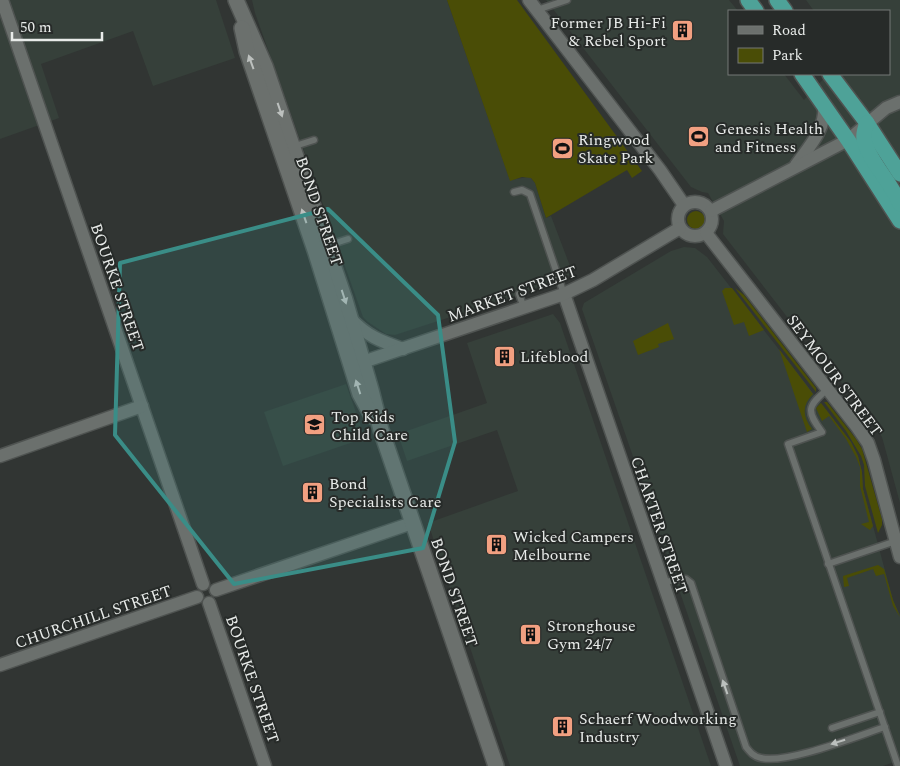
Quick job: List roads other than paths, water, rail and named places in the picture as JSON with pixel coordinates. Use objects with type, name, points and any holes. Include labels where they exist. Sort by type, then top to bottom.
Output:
[{"type":"highway","points":[[803,75],[900,220]]},
{"type":"highway","points":[[831,75],[867,123],[900,174]]},
{"type":"highway","points":[[867,123],[863,136],[866,146],[890,183],[900,204]]},
{"type":"street","name":"BOURKE STREET","points":[[2,0],[203,584]]},
{"type":"street","name":"BOND STREET","points":[[236,0],[258,47],[287,149],[321,248],[357,364],[496,766]]},
{"type":"street","points":[[533,5],[660,170],[684,205]]},
{"type":"street","points":[[711,211],[848,140],[886,108],[900,102]]},
{"type":"street","points":[[793,169],[818,133],[825,114],[824,107]]},
{"type":"street","points":[[699,202],[708,207],[711,211],[712,221],[706,233],[694,236],[689,235],[680,228],[678,213],[684,205],[699,202]]},
{"type":"street","name":"MARKET STREET","points":[[357,364],[564,294],[593,280],[680,228]]},
{"type":"street","name":"SEYMOUR STREET","points":[[706,233],[868,443],[900,557]]},
{"type":"street","name":"BOND STREET","points":[[321,248],[351,319],[357,364]]},
{"type":"street","name":"CHARTER STREET","points":[[564,294],[726,766]]},
{"type":"street","points":[[351,319],[374,338],[403,349]]},
{"type":"street","points":[[0,456],[142,406]]},
{"type":"street","points":[[216,590],[412,523]]},
{"type":"street","points":[[203,584],[211,585],[216,590],[215,598],[209,603],[202,603],[197,597],[197,590],[203,584]]},
{"type":"street","name":"CHURCHILL STREET","points":[[0,665],[197,597]]},
{"type":"street","name":"BOURKE STREET","points":[[209,603],[265,766]]},
{"type":"lane","points":[[533,5],[567,0]]},
{"type":"lane","points":[[287,149],[314,140]]},
{"type":"lane","points":[[514,192],[522,190],[530,194],[564,294]]},
{"type":"lane","points":[[321,248],[348,239]]},
{"type":"lane","points":[[519,294],[524,308]]},
{"type":"lane","points":[[828,389],[814,400],[811,407],[812,417],[822,432],[788,444],[898,766]]},
{"type":"lane","points":[[828,564],[896,541]]},
{"type":"lane","points":[[663,584],[686,579],[690,583],[746,747],[752,754],[760,758],[783,758],[885,727]]},
{"type":"lane","points":[[832,728],[880,712]]},
{"type":"place","name":"Former JB Hi-Fi & Rebel Sport","points":[[682,31]]},
{"type":"place","name":"Genesis Health and Fitness","points":[[699,137]]},
{"type":"place","name":"Ringwood Skate Park","points":[[562,148]]},
{"type":"place","name":"Lifeblood","points":[[504,356]]},
{"type":"place","name":"Top Kids Child Care","points":[[315,425]]},
{"type":"place","name":"Bond Specialists Care","points":[[313,492]]},
{"type":"place","name":"Wicked Campers Melbourne","points":[[497,545]]},
{"type":"place","name":"Stronghouse Gym 24/7","points":[[531,634]]},
{"type":"place","name":"Schaerf Woodworking Industry","points":[[563,727]]}]
